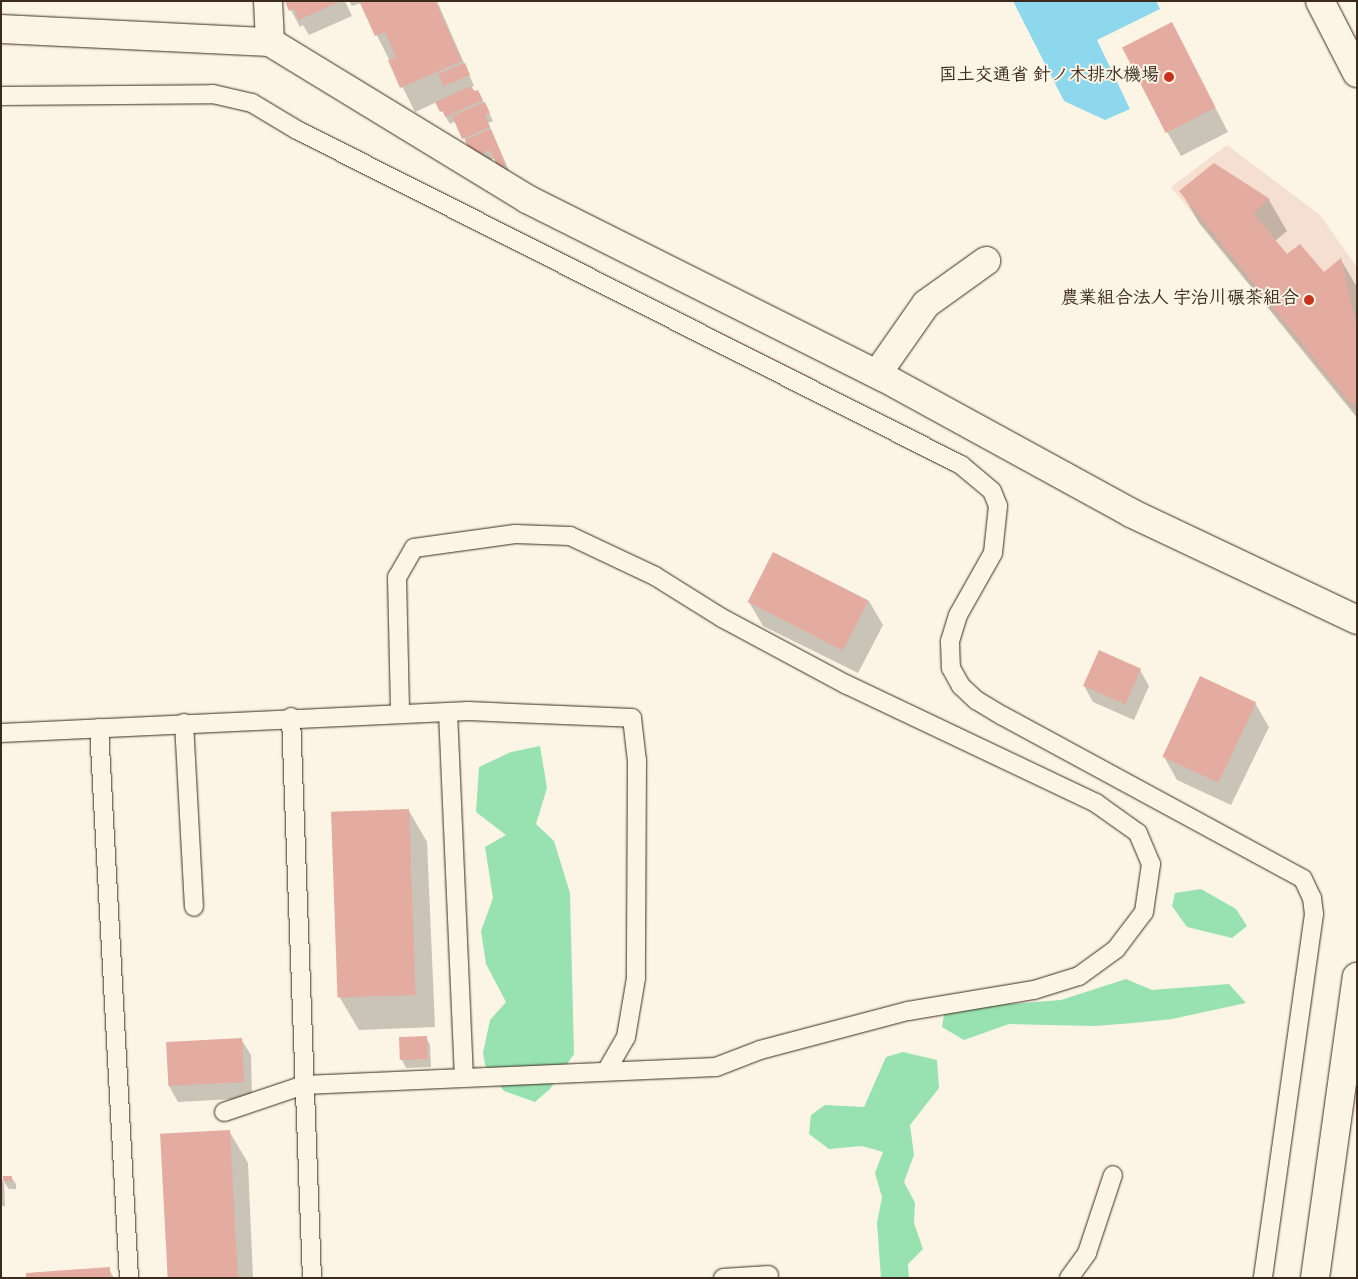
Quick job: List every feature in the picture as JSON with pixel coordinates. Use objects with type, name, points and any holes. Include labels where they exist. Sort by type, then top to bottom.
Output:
[{"type":"street","points":[[268,1],[270,42]]},
{"type":"street","points":[[1320,1],[1357,73]]},
{"type":"street","points":[[1,29],[270,42],[527,199],[877,374],[1131,513],[1357,620]]},
{"type":"street","points":[[877,374],[926,304],[986,261]]},
{"type":"street","points":[[1315,1278],[1356,993]]},
{"type":"lane","points":[[1,96],[213,94],[252,103],[315,139],[961,465],[992,491],[998,506],[993,553],[958,615],[950,642],[951,668],[961,686],[976,700],[1003,716],[1303,879],[1312,898],[1314,914],[1263,1278]]},
{"type":"lane","points":[[224,1112],[304,1085],[716,1067],[760,1050],[908,1012],[1034,990],[1079,976],[1116,949],[1144,912],[1151,864],[1138,833],[1096,803],[847,685],[722,618],[655,576],[570,536],[515,534],[414,548],[397,577],[400,714]]},
{"type":"lane","points":[[448,712],[464,1077]]},
{"type":"lane","points":[[1,733],[291,717],[448,712],[632,718],[637,761],[636,978],[626,1037],[606,1071]]},
{"type":"lane","points":[[291,717],[312,1278]]},
{"type":"lane","points":[[184,723],[194,907]]},
{"type":"lane","points":[[99,728],[129,1278]]},
{"type":"lane","points":[[1070,1278],[1087,1253],[1113,1175]]},
{"type":"lane","points":[[723,1278],[769,1275]]},
{"type":"shaded area","name":"農業組合法人 宇治川碾茶組合","points":[[1227,145],[1320,215],[1357,267],[1357,415],[1171,187]]},
{"type":"green space","points":[[540,746],[547,788],[536,824],[554,841],[570,893],[574,1054],[550,1089],[535,1102],[504,1091],[485,1065],[483,1053],[490,1020],[506,1002],[486,964],[481,931],[493,898],[485,847],[506,835],[476,812],[479,767],[511,752]]},
{"type":"green space","points":[[1201,889],[1236,909],[1247,926],[1232,938],[1187,927],[1172,906],[1175,893]]},
{"type":"green space","points":[[1126,979],[1152,990],[1229,984],[1246,1003],[1172,1019],[1133,1023],[1095,1026],[1009,1024],[964,1040],[942,1027],[945,1009],[1061,1000]]},
{"type":"green space","points":[[903,1052],[937,1060],[939,1088],[910,1125],[914,1155],[904,1182],[915,1203],[914,1223],[923,1249],[908,1264],[909,1278],[881,1278],[877,1223],[882,1197],[875,1173],[883,1152],[862,1146],[829,1149],[809,1134],[811,1115],[825,1105],[864,1107],[886,1057]]},
{"type":"water","points":[[1013,1],[1156,1],[1160,9],[1097,40],[1130,109],[1105,120],[1064,101]]},
{"type":"building","points":[[285,1],[341,1],[299,20],[294,9],[289,11]]},
{"type":"building","points":[[359,1],[435,1],[462,61],[400,88],[388,60],[396,57],[385,32],[375,36]]},
{"type":"building","name":"国土交通省 針ノ木排水機場","points":[[1172,22],[1216,108],[1166,133],[1122,47]]},
{"type":"building","points":[[465,63],[470,75],[443,86],[438,74]]},
{"type":"building","points":[[471,86],[474,91],[478,90],[483,100],[445,117],[443,111],[440,112],[435,102]]},
{"type":"building","points":[[485,102],[490,113],[485,115],[490,127],[462,139],[452,116]]},
{"type":"building","points":[[491,129],[506,165],[499,169],[490,150],[477,156],[474,149],[470,151],[465,140]]},
{"type":"building","name":"農業組合法人 宇治川碾茶組合","points":[[1214,163],[1270,199],[1253,213],[1287,254],[1300,244],[1324,272],[1341,258],[1357,328],[1357,400],[1351,404],[1179,191]]},
{"type":"building","points":[[773,552],[868,601],[843,650],[748,602]]},
{"type":"building","points":[[1099,650],[1141,669],[1125,704],[1083,686]]},
{"type":"building","points":[[1200,676],[1256,702],[1219,783],[1162,757]]},
{"type":"building","points":[[409,809],[415,995],[338,998],[331,812]]},
{"type":"building","points":[[427,1036],[428,1059],[400,1060],[399,1037]]},
{"type":"building","points":[[242,1038],[244,1082],[168,1086],[166,1042]]},
{"type":"building","points":[[230,1130],[238,1278],[168,1278],[160,1134]]},
{"type":"building","points":[[3,1176],[12,1176],[12,1181],[3,1181]]},
{"type":"building","points":[[110,1267],[110,1278],[26,1278],[26,1273]]},
{"type":"place","name":"国土交通省 針ノ木排水機場","points":[[1169,77]]},
{"type":"place","name":"農業組合法人 宇治川碾茶組合","points":[[1309,300]]}]
